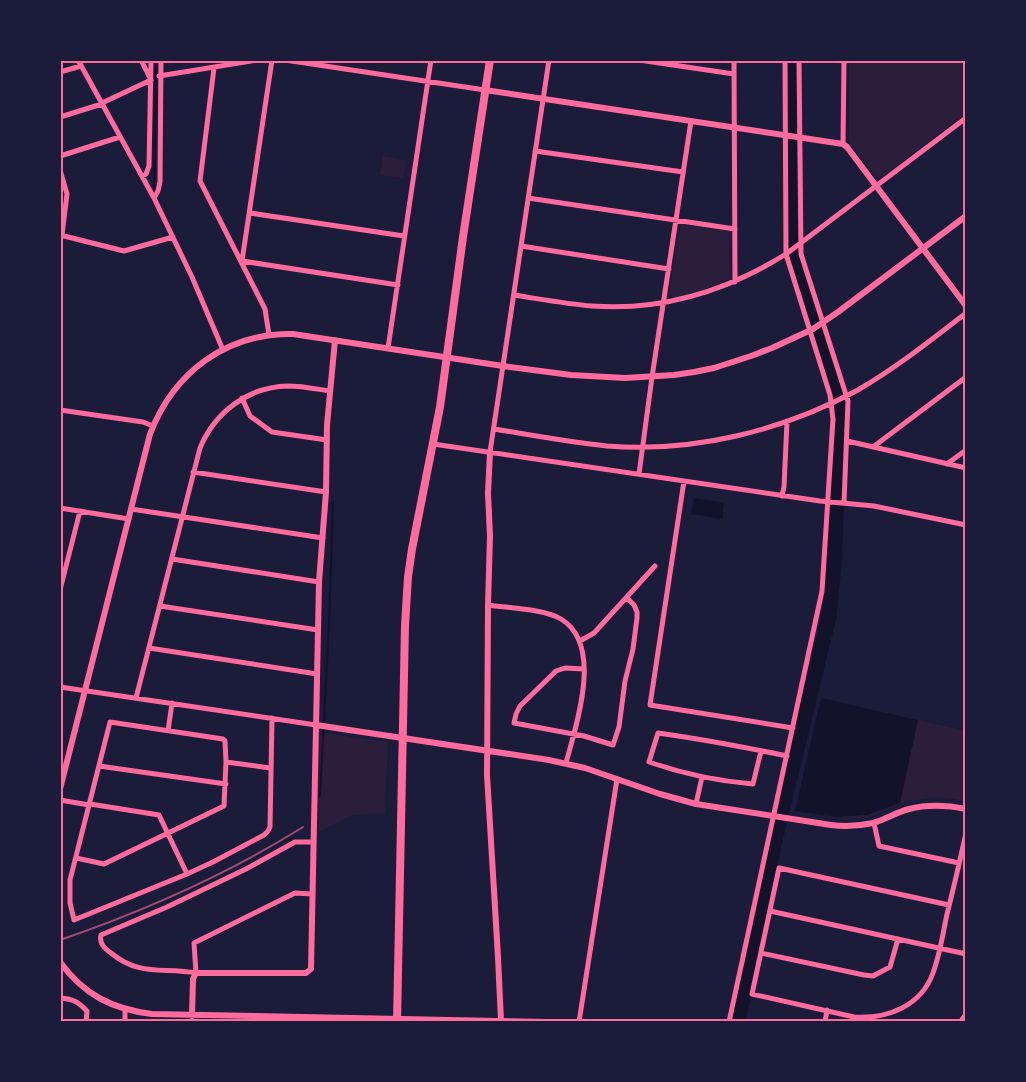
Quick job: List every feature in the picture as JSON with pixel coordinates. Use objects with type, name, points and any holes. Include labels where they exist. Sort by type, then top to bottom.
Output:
[{"type":"main road","points":[[397,1021],[408,577],[416,524],[434,444],[490,60]]},
{"type":"street","points":[[141,60],[151,78]]},
{"type":"street","points":[[142,176],[146,174],[149,166],[151,60]]},
{"type":"street","points":[[154,198],[160,182],[161,60]]},
{"type":"street","points":[[60,117],[102,104],[151,78],[258,60]]},
{"type":"street","points":[[241,261],[272,60]]},
{"type":"street","points":[[285,60],[843,144],[966,306]]},
{"type":"street","points":[[388,348],[431,60]]},
{"type":"street","points":[[501,1022],[487,775],[490,452],[549,60]]},
{"type":"street","points":[[639,60],[734,74]]},
{"type":"street","points":[[734,60],[735,282]]},
{"type":"street","points":[[729,1022],[776,817],[822,591],[830,502],[832,403],[786,254],[785,60]]},
{"type":"street","points":[[799,60],[801,254],[821,323],[848,401],[842,503]]},
{"type":"street","points":[[843,144],[844,60]]},
{"type":"street","points":[[60,72],[80,63],[154,198],[192,277],[223,350]]},
{"type":"street","points":[[214,68],[200,181],[265,309],[268,335]]},
{"type":"street","points":[[514,295],[590,306],[632,307],[699,295],[735,282],[786,254],[966,118]]},
{"type":"street","points":[[639,474],[692,121]]},
{"type":"street","points":[[60,156],[120,137]]},
{"type":"street","points":[[535,150],[683,172]]},
{"type":"street","points":[[60,170],[68,194],[61,235],[124,250],[173,237]]},
{"type":"street","points":[[528,198],[735,229]]},
{"type":"street","points":[[249,213],[404,236]]},
{"type":"street","points":[[60,789],[153,426],[178,385],[206,360],[245,341],[268,335],[294,334],[503,366],[590,376],[652,377],[694,372],[733,363],[772,348],[811,329],[966,216]]},
{"type":"street","points":[[521,246],[669,269]]},
{"type":"street","points":[[241,261],[398,285]]},
{"type":"street","points":[[494,429],[606,446],[642,447],[682,445],[753,432],[832,403],[886,372],[966,314]]},
{"type":"street","points":[[313,842],[295,842],[246,869],[167,907],[100,934],[100,943],[107,951],[136,968],[160,971],[306,973],[311,969],[319,582],[335,340]]},
{"type":"street","points":[[873,447],[966,377]]},
{"type":"street","points":[[136,698],[193,472],[209,428],[234,403],[267,388],[296,386],[330,391]]},
{"type":"street","points":[[242,398],[250,416],[272,432],[327,440]]},
{"type":"street","points":[[60,410],[143,422],[153,426]]},
{"type":"street","points":[[782,496],[787,421]]},
{"type":"street","points":[[847,441],[966,468]]},
{"type":"street","points":[[434,444],[782,496],[874,506],[966,525]]},
{"type":"street","points":[[947,464],[966,450]]},
{"type":"street","points":[[193,472],[326,492]]},
{"type":"street","points":[[684,481],[651,705],[793,728]]},
{"type":"street","points":[[60,508],[129,519]]},
{"type":"street","points":[[131,509],[323,538]]},
{"type":"street","points":[[60,590],[80,511]]},
{"type":"street","points":[[172,559],[319,582]]},
{"type":"street","points":[[580,640],[594,633],[656,566]]},
{"type":"street","points":[[584,669],[565,668],[556,671],[520,706],[514,723],[573,734],[613,745],[619,727],[637,618],[634,605],[627,598]]},
{"type":"street","points":[[488,605],[551,615],[570,626],[580,640],[584,652],[583,692],[566,764]]},
{"type":"street","points":[[160,606],[318,630]]},
{"type":"street","points":[[149,648],[317,674]]},
{"type":"street","points":[[60,687],[487,750],[566,764],[696,804],[787,819],[851,826],[874,823],[921,807],[941,805],[966,809]]},
{"type":"street","points":[[168,731],[172,703]]},
{"type":"street","points":[[76,858],[104,864],[224,806],[226,744],[223,739],[110,722],[90,804],[76,858],[69,887],[74,920],[187,874],[268,831],[270,827],[272,718]]},
{"type":"street","points":[[761,751],[753,784],[724,782],[675,771],[649,762],[658,733],[761,751],[787,756]]},
{"type":"street","points":[[226,762],[270,768]]},
{"type":"street","points":[[99,766],[226,784]]},
{"type":"street","points":[[696,804],[702,777]]},
{"type":"street","points":[[579,1022],[617,778]]},
{"type":"street","points":[[60,800],[159,815],[187,874]]},
{"type":"street","points":[[874,823],[879,846],[959,863]]},
{"type":"street","points":[[950,905],[779,868],[752,994],[854,1017],[886,1015],[903,1007],[922,992],[933,973],[940,948],[950,905],[966,833]]},
{"type":"street","points":[[192,1019],[196,973],[194,942],[295,893],[312,894]]},
{"type":"street","points":[[770,911],[966,954]]},
{"type":"street","points":[[761,953],[873,976],[890,967],[897,939]]},
{"type":"street","points":[[60,962],[67,973],[82,987],[103,1001],[125,1010],[192,1019],[547,1022]]},
{"type":"street","points":[[60,998],[74,1000],[80,1004],[87,1011],[86,1022]]},
{"type":"street","points":[[125,1010],[125,1022]]},
{"type":"street","points":[[825,1022],[827,1010]]},
{"type":"street","points":[[961,1022],[966,1015]]},
{"type":"shaded area","points":[[849,60],[962,60],[966,65],[966,113],[882,177],[876,177],[850,143]]},
{"type":"shaded area","points":[[383,156],[406,160],[403,178],[380,175]]},
{"type":"shaded area","points":[[680,224],[729,231],[730,281],[675,299],[669,294]]},
{"type":"shaded area","points":[[694,498],[724,503],[722,519],[691,514]]},
{"type":"shaded area","points":[[821,698],[918,720],[900,803],[868,815],[837,817],[795,811]]},
{"type":"shaded area","points":[[866,708],[966,731],[966,802],[931,798],[908,801],[868,817],[842,819]]},
{"type":"shaded area","points":[[324,733],[388,742],[385,814],[353,815],[318,832],[320,736]]},
{"type":"waterway","points":[[154,189],[156,60]]},
{"type":"waterway","points":[[738,1022],[774,844],[829,616],[834,565],[841,405],[794,259],[792,60]]},
{"type":"waterway","points":[[320,796],[333,502]]},
{"type":"railway","points":[[60,940],[123,917],[185,890],[303,827]]}]
